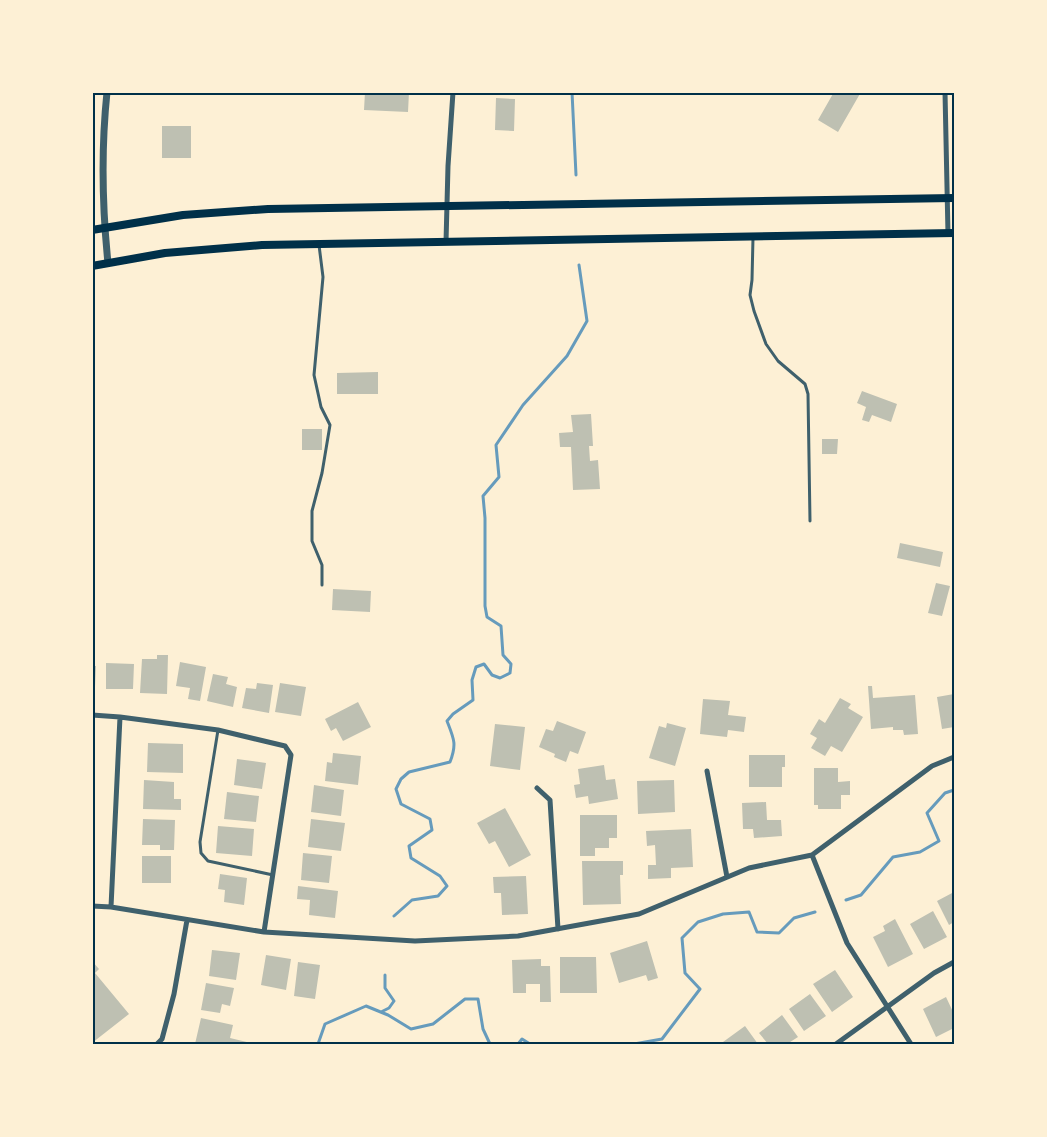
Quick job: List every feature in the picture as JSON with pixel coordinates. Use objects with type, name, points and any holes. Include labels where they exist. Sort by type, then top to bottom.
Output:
[{"type":"main road","points":[[92,230],[183,215],[293,208],[951,198]]},
{"type":"main road","points":[[92,266],[165,253],[262,245],[951,234]]},
{"type":"street","points":[[107,92],[102,170],[104,227],[108,263]]},
{"type":"street","points":[[446,242],[453,92]]},
{"type":"street","points":[[945,92],[951,198],[951,234]]},
{"type":"street","points":[[92,716],[120,717],[218,730],[284,746],[291,755],[264,932]]},
{"type":"street","points":[[111,907],[120,717]]},
{"type":"street","points":[[92,906],[111,907],[264,932],[415,940],[518,936],[638,914],[749,868],[812,855],[932,766],[954,757]]},
{"type":"street","points":[[707,771],[727,877]]},
{"type":"street","points":[[537,788],[550,800],[558,929]]},
{"type":"street","points":[[812,855],[846,943],[911,1044]]},
{"type":"street","points":[[157,1044],[162,1038],[174,994],[186,920]]},
{"type":"street","points":[[836,1044],[934,973],[954,962]]},
{"type":"lane","points":[[753,237],[750,295],[754,311],[766,344],[778,361],[805,384],[808,394],[810,521]]},
{"type":"lane","points":[[319,244],[323,277],[314,375],[320,407],[330,425],[322,473],[312,511],[312,541],[322,564],[322,585]]},
{"type":"lane","points":[[218,730],[206,798],[200,842],[201,853],[208,861],[273,875]]},
{"type":"building","points":[[365,92],[409,92],[408,112],[364,110]]},
{"type":"building","points":[[834,92],[861,92],[838,132],[818,120]]},
{"type":"building","points":[[496,98],[515,99],[514,131],[495,130]]},
{"type":"building","points":[[162,126],[191,126],[191,158],[162,158]]},
{"type":"building","points":[[378,372],[378,394],[337,394],[337,373]]},
{"type":"building","points":[[862,391],[897,404],[891,422],[872,415],[869,422],[862,420],[866,407],[857,403]]},
{"type":"building","points":[[591,414],[593,446],[589,446],[590,461],[598,460],[600,489],[573,490],[571,447],[560,447],[559,433],[573,432],[571,415]]},
{"type":"building","points":[[302,429],[322,429],[322,450],[302,450]]},
{"type":"building","points":[[822,439],[838,439],[837,454],[822,454]]},
{"type":"building","points":[[900,543],[943,552],[940,567],[897,558]]},
{"type":"building","points":[[936,583],[950,586],[942,616],[928,613]]},
{"type":"building","points":[[333,589],[371,591],[370,612],[332,610]]},
{"type":"building","points":[[157,655],[168,655],[167,694],[140,693],[142,659],[157,659]]},
{"type":"building","points":[[180,662],[206,667],[200,701],[188,699],[190,688],[176,686]]},
{"type":"building","points":[[106,663],[134,664],[133,689],[106,689]]},
{"type":"building","points":[[92,666],[96,666],[95,687],[92,687]]},
{"type":"building","points":[[213,674],[228,677],[226,684],[237,687],[233,707],[207,701]]},
{"type":"building","points":[[257,683],[273,685],[269,713],[242,708],[246,688],[256,689]]},
{"type":"building","points":[[280,683],[306,687],[301,716],[275,712]]},
{"type":"building","points":[[868,686],[872,686],[873,698],[915,695],[918,734],[904,735],[903,730],[893,730],[893,727],[871,729]]},
{"type":"building","points":[[954,694],[954,727],[942,729],[937,697]]},
{"type":"building","points":[[840,698],[851,704],[848,708],[863,717],[842,752],[831,746],[825,756],[811,748],[817,738],[810,734],[819,719],[825,723]]},
{"type":"building","points":[[703,699],[730,701],[728,715],[746,717],[744,732],[728,730],[727,737],[700,734]]},
{"type":"building","points":[[358,702],[371,727],[343,741],[336,728],[331,731],[325,719]]},
{"type":"building","points":[[557,721],[586,732],[578,754],[570,751],[566,762],[554,757],[555,754],[539,747],[546,729],[553,731]]},
{"type":"building","points":[[667,723],[686,728],[675,766],[649,758],[659,726],[666,728]]},
{"type":"building","points":[[495,724],[525,727],[520,770],[490,766]]},
{"type":"building","points":[[148,743],[183,744],[183,773],[147,772]]},
{"type":"building","points":[[333,753],[361,756],[358,785],[325,781],[327,762],[332,763]]},
{"type":"building","points":[[749,755],[785,755],[785,767],[782,767],[782,787],[749,787]]},
{"type":"building","points":[[237,759],[266,763],[262,789],[234,785]]},
{"type":"building","points":[[604,765],[606,780],[615,779],[618,799],[589,804],[588,796],[576,798],[574,785],[580,784],[578,769]]},
{"type":"building","points":[[814,768],[838,768],[838,782],[850,781],[850,795],[841,795],[841,809],[818,809],[818,805],[814,805]]},
{"type":"building","points":[[144,780],[174,782],[174,799],[181,799],[181,810],[143,809]]},
{"type":"building","points":[[674,780],[675,812],[638,814],[637,781]]},
{"type":"building","points":[[314,785],[344,790],[341,816],[311,812]]},
{"type":"building","points":[[227,792],[259,796],[256,822],[224,819]]},
{"type":"building","points":[[766,802],[767,820],[781,820],[782,836],[754,838],[753,829],[743,829],[742,803]]},
{"type":"building","points":[[505,808],[531,855],[509,867],[495,841],[489,844],[477,823]]},
{"type":"building","points":[[580,815],[617,815],[617,838],[609,838],[609,848],[595,848],[595,856],[580,856]]},
{"type":"building","points":[[143,819],[175,820],[174,850],[160,850],[160,845],[142,845]]},
{"type":"building","points":[[311,819],[345,823],[341,851],[308,847]]},
{"type":"building","points":[[218,826],[254,829],[252,856],[216,853]]},
{"type":"building","points":[[691,829],[693,867],[671,868],[671,878],[648,879],[648,865],[656,865],[655,845],[647,846],[646,831]]},
{"type":"building","points":[[303,853],[332,856],[329,883],[301,880]]},
{"type":"building","points":[[142,856],[171,856],[171,883],[142,883]]},
{"type":"building","points":[[582,861],[623,861],[623,875],[620,875],[621,904],[583,905]]},
{"type":"building","points":[[220,874],[247,878],[244,905],[224,902],[225,890],[218,889]]},
{"type":"building","points":[[526,876],[528,914],[502,915],[501,893],[494,893],[493,877]]},
{"type":"building","points":[[298,886],[338,891],[335,918],[309,915],[310,900],[297,899]]},
{"type":"building","points":[[954,892],[954,922],[949,925],[937,901]]},
{"type":"building","points":[[933,911],[947,937],[924,949],[910,924]]},
{"type":"building","points":[[895,919],[913,954],[888,967],[873,937],[885,931],[883,926]]},
{"type":"building","points":[[647,941],[658,978],[648,981],[646,975],[619,983],[610,953]]},
{"type":"building","points":[[212,950],[240,953],[236,980],[209,976]]},
{"type":"building","points":[[266,955],[291,959],[286,990],[261,985]]},
{"type":"building","points":[[560,957],[596,957],[597,993],[560,993]]},
{"type":"building","points":[[541,959],[541,966],[550,966],[551,1002],[540,1002],[540,984],[526,984],[526,993],[513,993],[512,960]]},
{"type":"building","points":[[92,961],[99,969],[95,973],[129,1014],[92,1043]]},
{"type":"building","points":[[298,962],[320,965],[315,999],[294,996]]},
{"type":"building","points":[[835,970],[853,997],[832,1012],[813,984]]},
{"type":"building","points":[[206,983],[234,988],[230,1006],[222,1004],[220,1013],[201,1010]]},
{"type":"building","points":[[810,994],[826,1016],[804,1031],[789,1009]]},
{"type":"building","points":[[946,997],[954,1014],[954,1028],[936,1037],[923,1009]]},
{"type":"building","points":[[782,1015],[798,1037],[787,1044],[768,1044],[759,1033]]},
{"type":"building","points":[[201,1018],[233,1025],[230,1038],[251,1044],[195,1044]]},
{"type":"building","points":[[745,1026],[758,1044],[725,1044],[723,1042]]},
{"type":"waterway","points":[[572,92],[576,175]]},
{"type":"waterway","points":[[394,916],[412,900],[438,896],[447,886],[440,876],[411,858],[409,846],[432,830],[430,819],[401,804],[396,789],[401,779],[409,772],[450,762],[454,742],[447,721],[453,714],[473,700],[472,680],[476,667],[484,664],[492,675],[500,678],[510,673],[511,664],[503,655],[501,626],[487,617],[485,606],[485,518],[483,496],[499,477],[496,445],[523,405],[567,356],[587,321],[579,265]]},
{"type":"waterway","points":[[846,900],[861,895],[893,857],[920,852],[939,841],[927,813],[945,793],[954,790]]},
{"type":"waterway","points":[[634,1044],[662,1039],[700,989],[685,973],[682,938],[698,922],[723,914],[749,912],[757,932],[779,933],[794,918],[815,912]]},
{"type":"waterway","points":[[381,1012],[389,1008],[394,1001],[385,988],[385,975]]},
{"type":"waterway","points":[[318,1044],[325,1024],[366,1006],[388,1015],[411,1029],[433,1024],[465,999],[478,999],[483,1029],[490,1044]]},
{"type":"waterway","points":[[518,1044],[522,1039],[530,1044]]}]
